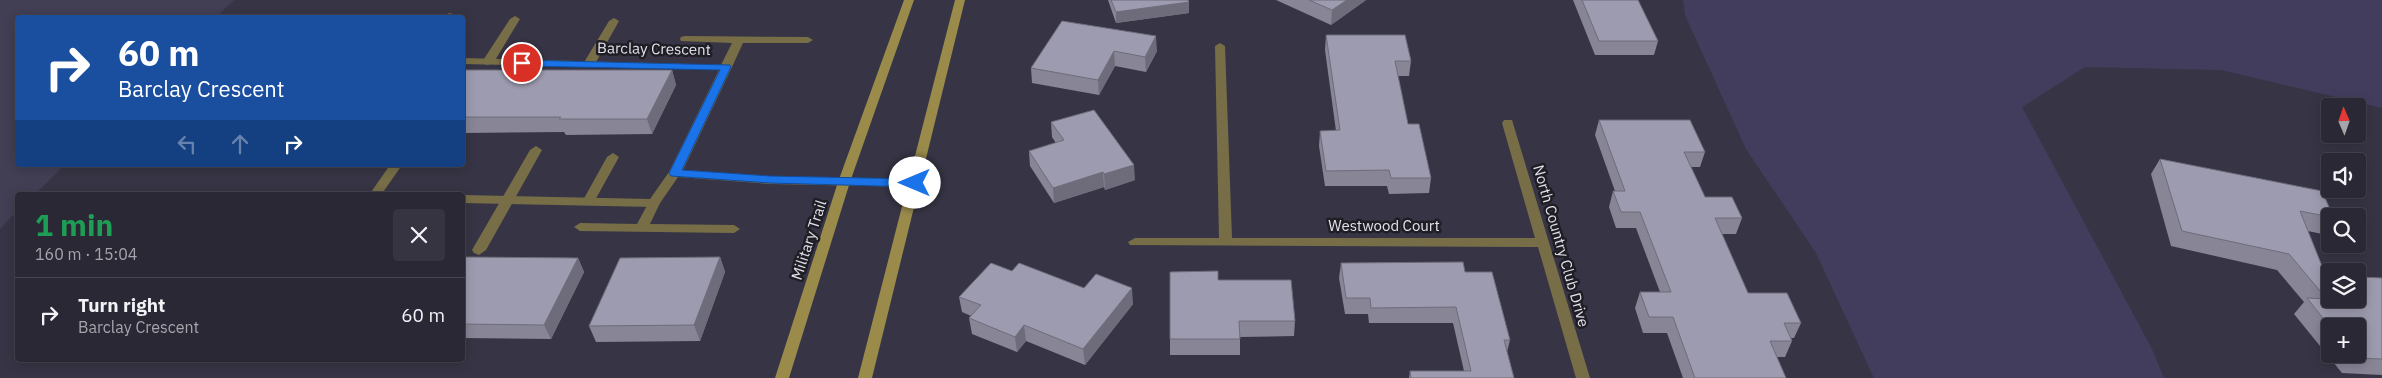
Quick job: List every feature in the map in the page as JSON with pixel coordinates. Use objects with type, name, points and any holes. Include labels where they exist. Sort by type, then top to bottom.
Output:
[{"type":"main road","name":"Military Trail","points":[[782,378],[844,182],[909,0]]},
{"type":"main road","points":[[865,378],[960,0]]},
{"type":"street","points":[[488,62],[516,19]]},
{"type":"street","points":[[589,64],[614,21]]},
{"type":"street","points":[[685,39],[808,40]]},
{"type":"street","points":[[726,67],[739,40]]},
{"type":"street","points":[[1220,46],[1226,242]]},
{"type":"street","name":"Barclay Crescent","points":[[465,61],[726,67],[674,173],[654,203],[641,228]]},
{"type":"street","name":"North Country Club Drive","points":[[1508,123],[1583,378]]},
{"type":"street","points":[[479,250],[536,150]]},
{"type":"street","points":[[588,202],[613,157]]},
{"type":"street","points":[[377,192],[395,167]]},
{"type":"street","points":[[674,173],[844,182],[915,183]]},
{"type":"street","points":[[465,200],[654,203]]},
{"type":"street","points":[[580,228],[734,229]]},
{"type":"street","name":"Westwood Court","points":[[1135,242],[1543,243]]},
{"type":"shaded area","points":[[0,0],[234,0],[218,15],[15,15],[15,167],[63,167],[37,192],[15,192],[15,213],[0,229]]},
{"type":"shaded area","points":[[1683,0],[2382,0],[2382,108],[2366,104],[2366,98],[2340,98],[2221,70],[2085,67],[2022,107],[2152,349],[2164,378],[1874,378],[1816,253],[1746,149],[1685,15]]},
{"type":"building","points":[[1111,0],[1188,0],[1189,2],[1116,12]]},
{"type":"building","points":[[1309,0],[1347,0],[1332,10]]},
{"type":"building","points":[[1582,0],[1638,0],[1658,41],[1599,41]]},
{"type":"building","points":[[1062,21],[1156,36],[1145,57],[1114,51],[1098,80],[1031,68]]},
{"type":"building","points":[[1326,35],[1405,35],[1411,61],[1395,61],[1408,124],[1419,124],[1431,178],[1391,178],[1389,170],[1326,171],[1320,131],[1340,130]]},
{"type":"building","points":[[465,70],[672,70],[647,119],[559,119],[561,117],[465,117]]},
{"type":"building","points":[[1094,110],[1134,165],[1104,174],[1103,172],[1053,188],[1029,151],[1064,140],[1051,122]]},
{"type":"building","points":[[1599,120],[1690,120],[1705,152],[1684,152],[1705,197],[1732,197],[1742,218],[1715,218],[1748,293],[1787,293],[1801,323],[1784,323],[1792,341],[1770,341],[1786,378],[1695,378],[1673,317],[1649,317],[1640,292],[1671,292],[1640,212],[1621,212],[1613,191],[1625,191]]},
{"type":"building","points":[[2160,159],[2321,191],[2321,198],[2325,198],[2329,208],[2321,208],[2321,215],[2300,211],[2321,264],[2321,292],[2289,254],[2182,231]]},
{"type":"building","points":[[465,257],[578,258],[544,325],[465,324]]},
{"type":"building","points":[[720,257],[694,325],[589,326],[620,258]]},
{"type":"building","points":[[1463,262],[1465,272],[1492,272],[1510,340],[1504,340],[1514,378],[1411,378],[1410,371],[1471,371],[1456,307],[1371,308],[1370,298],[1346,298],[1341,263]]},
{"type":"building","points":[[991,263],[1012,271],[1019,263],[1084,288],[1096,274],[1132,288],[1083,349],[1024,325],[1015,337],[969,318],[981,305],[959,297]]},
{"type":"building","points":[[1218,271],[1218,280],[1291,280],[1295,321],[1239,321],[1240,339],[1170,339],[1170,272]]},
{"type":"building","points":[[2366,277],[2382,278],[2382,359],[2366,358],[2366,318],[2323,318],[2307,298],[2321,299],[2321,308],[2366,308]]},
{"type":"route","points":[[522,63],[726,67],[674,173],[770,180],[915,183]]}]
